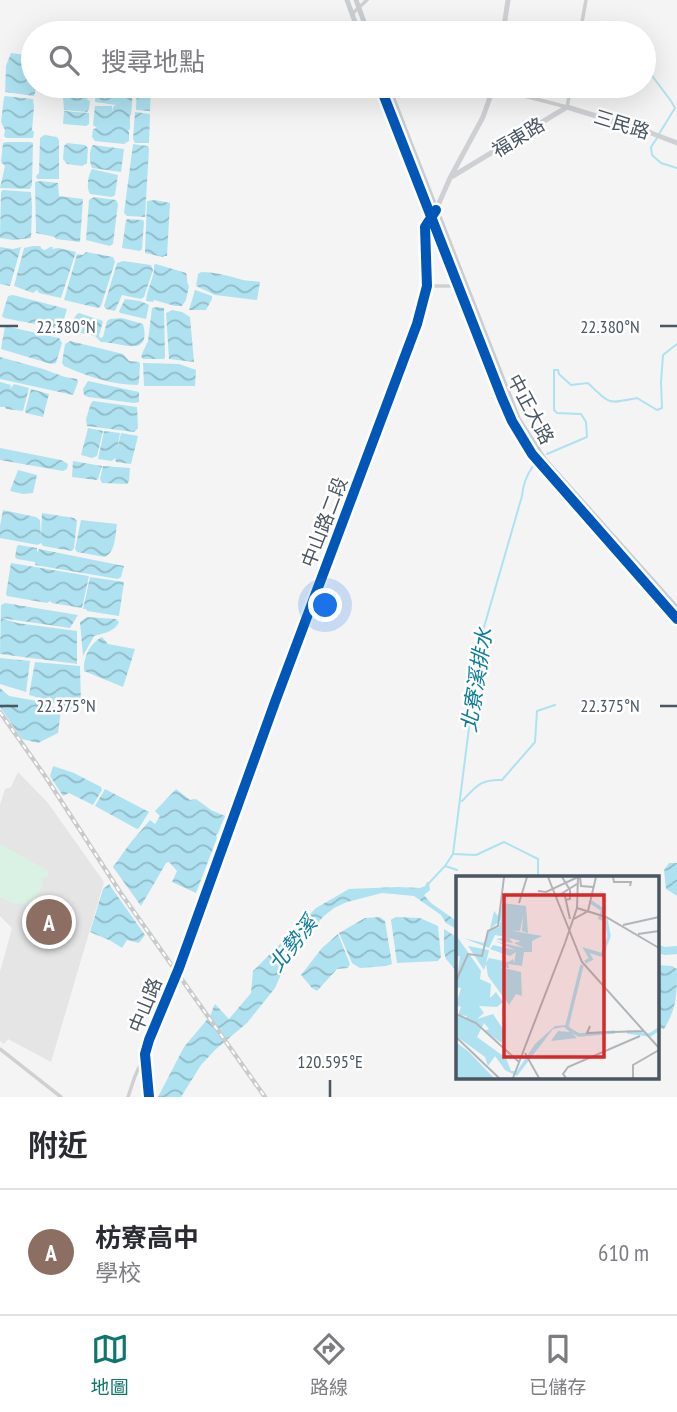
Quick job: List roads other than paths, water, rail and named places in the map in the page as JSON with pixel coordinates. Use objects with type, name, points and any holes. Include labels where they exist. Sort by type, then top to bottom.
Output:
[{"type":"main road","points":[[347,0],[355,21]]},
{"type":"main road","points":[[357,3],[364,21]]},
{"type":"main road","name":"中山路二段","points":[[385,98],[431,217]]},
{"type":"main road","points":[[393,98],[436,210]]},
{"type":"main road","name":"中正大路","points":[[436,210],[518,418],[545,460],[677,608]]},
{"type":"main road","name":"中正大路","points":[[431,217],[502,398],[532,454],[677,619]]},
{"type":"street","points":[[352,14],[357,3],[367,0]]},
{"type":"street","points":[[505,21],[508,0]]},
{"type":"street","points":[[582,21],[586,0]]},
{"type":"street","points":[[431,217],[489,98]]},
{"type":"street","points":[[534,98],[567,107],[569,98]]},
{"type":"street","name":"三民路","points":[[567,107],[677,143]]},
{"type":"street","name":"福東路","points":[[450,178],[567,107]]},
{"type":"street","name":"中山路二段","points":[[179,968],[275,702],[417,324],[428,286],[425,228],[431,217]]},
{"type":"street","points":[[428,286],[458,286]]},
{"type":"street","name":"中山路","points":[[149,1097],[145,1054],[179,968]]},
{"type":"street","points":[[0,1049],[61,1097]]},
{"type":"street","points":[[128,1097],[145,1054]]},
{"type":"water","points":[[11,53],[21,54],[21,94],[5,92],[6,66]]},
{"type":"water","points":[[4,97],[33,99],[33,138],[4,136],[5,130],[1,122]]},
{"type":"water","points":[[63,98],[90,98],[86,99],[90,101],[89,109],[87,112],[64,110]]},
{"type":"water","points":[[95,98],[132,98],[129,141],[124,144],[95,141],[92,137],[93,129],[97,128],[93,125],[95,106],[112,106],[112,112],[116,105],[95,102]]},
{"type":"water","points":[[136,98],[151,98],[150,111],[136,110]]},
{"type":"water","points":[[64,111],[89,113],[89,124],[63,124]]},
{"type":"water","points":[[135,112],[150,114],[149,143],[135,143],[133,139]]},
{"type":"water","points":[[44,135],[57,137],[59,140],[59,179],[37,179],[40,138]]},
{"type":"water","points":[[3,143],[33,143],[30,189],[0,188],[5,166],[1,162]]},
{"type":"water","points":[[67,143],[85,145],[88,148],[87,163],[82,166],[67,164],[63,159],[64,146]]},
{"type":"water","points":[[133,144],[148,146],[149,149],[145,217],[127,216],[124,213]]},
{"type":"water","points":[[93,145],[124,149],[121,172],[92,168],[90,156]]},
{"type":"water","points":[[92,169],[118,175],[115,195],[112,197],[90,194],[88,182]]},
{"type":"water","points":[[35,182],[58,183],[59,196],[83,199],[80,242],[36,233]]},
{"type":"water","points":[[3,190],[31,192],[31,238],[0,238]]},
{"type":"water","points":[[94,197],[116,200],[118,204],[113,244],[110,246],[86,240],[89,200]]},
{"type":"water","points":[[147,201],[170,203],[167,256],[163,257],[145,253]]},
{"type":"water","points":[[128,219],[144,222],[140,251],[122,248]]},
{"type":"water","points":[[40,246],[45,250],[53,247],[52,249],[76,252],[61,298],[14,286],[24,248]]},
{"type":"water","points":[[0,247],[21,247],[10,286],[0,284]]},
{"type":"water","points":[[86,252],[113,257],[115,262],[101,306],[98,308],[64,300],[77,254],[83,255]]},
{"type":"water","points":[[123,261],[151,265],[153,270],[144,297],[141,299],[122,295],[115,311],[106,309],[104,306],[117,263]]},
{"type":"water","points":[[156,264],[186,273],[189,286],[182,306],[146,301]]},
{"type":"water","points":[[201,272],[260,282],[257,300],[215,295],[196,286],[198,274]]},
{"type":"water","points":[[195,290],[212,296],[206,310],[189,310]]},
{"type":"water","points":[[8,296],[67,309],[61,329],[4,318],[2,316]]},
{"type":"water","points":[[125,299],[149,305],[146,319],[120,313]]},
{"type":"water","points":[[152,308],[164,308],[165,357],[143,359],[141,356],[148,341]]},
{"type":"water","points":[[172,310],[190,317],[194,362],[169,359],[166,313]]},
{"type":"water","points":[[79,313],[103,321],[100,338],[103,337],[110,319],[122,318],[143,324],[143,342],[132,346],[101,342],[95,336],[72,331],[72,322]]},
{"type":"water","points":[[5,326],[59,338],[62,343],[56,363],[51,364],[1,349]]},
{"type":"water","points":[[70,341],[123,354],[129,361],[139,362],[138,385],[100,379],[64,366],[62,363],[65,344]]},
{"type":"water","points":[[0,357],[77,379],[73,395],[0,379]]},
{"type":"water","points":[[143,363],[179,364],[196,370],[195,386],[144,386]]},
{"type":"water","points":[[88,381],[139,392],[139,402],[88,397],[84,395],[83,389]]},
{"type":"water","points":[[0,382],[11,385],[10,389],[14,384],[29,388],[23,411],[0,407]]},
{"type":"water","points":[[31,389],[49,394],[43,417],[25,411]]},
{"type":"water","points":[[93,401],[137,407],[138,428],[134,432],[87,426],[86,419]]},
{"type":"water","points":[[88,428],[103,431],[97,456],[92,458],[81,455]]},
{"type":"water","points":[[104,431],[120,433],[117,450],[121,433],[138,436],[131,464],[116,462],[115,458],[112,461],[98,459]]},
{"type":"water","points":[[0,448],[61,460],[68,464],[67,469],[63,471],[0,460]]},
{"type":"water","points":[[73,461],[102,466],[98,479],[72,477]]},
{"type":"water","points":[[103,466],[130,468],[129,481],[127,484],[102,483],[100,479]]},
{"type":"water","points":[[18,470],[37,475],[33,493],[10,491]]},
{"type":"water","points":[[3,510],[36,517],[40,520],[41,537],[42,513],[74,518],[77,521],[74,548],[72,551],[43,546],[41,543],[38,545],[0,538]]},
{"type":"water","points":[[81,520],[117,524],[113,547],[105,557],[77,552],[75,549]]},
{"type":"water","points":[[19,545],[37,548],[37,553],[39,549],[124,566],[118,579],[35,565],[35,562],[15,557]]},
{"type":"water","points":[[11,563],[89,576],[82,608],[7,596]]},
{"type":"water","points":[[90,577],[124,582],[119,616],[83,609]]},
{"type":"water","points":[[5,603],[78,615],[70,628],[1,618],[17,623],[77,631],[77,664],[0,654],[1,605]]},
{"type":"water","points":[[87,617],[116,619],[119,622],[112,630],[94,636],[83,656],[80,622]]},
{"type":"water","points":[[102,637],[108,644],[135,649],[123,687],[84,671],[88,651]]},
{"type":"water","points":[[0,658],[30,661],[26,692],[0,684]]},
{"type":"water","points":[[35,662],[80,666],[81,706],[74,711],[29,695]]},
{"type":"water","points":[[0,688],[9,696],[43,702],[61,710],[58,733],[38,743],[22,739],[0,707]]},
{"type":"water","points":[[53,766],[101,787],[102,790],[93,805],[69,793],[63,796],[50,776]]},
{"type":"water","points":[[105,789],[149,812],[139,828],[95,806]]},
{"type":"water","points":[[176,789],[190,800],[196,799],[225,816],[196,893],[172,882],[177,871],[169,862],[141,906],[113,867],[150,820],[155,824],[160,816],[155,811]]},
{"type":"water","points":[[669,863],[677,863],[677,896],[666,889],[664,870]]},
{"type":"water","name":"北勢溪","points":[[429,882],[430,890],[424,895],[456,921],[456,929],[414,896],[382,893],[334,908],[304,937],[286,963],[275,988],[247,1023],[201,1065],[181,1097],[158,1097],[184,1047],[210,1016],[215,1004],[229,1019],[251,993],[253,971],[316,908],[349,889],[425,886]]},
{"type":"water","points":[[109,884],[145,935],[139,943],[127,940],[122,948],[90,932],[103,889]]},
{"type":"water","points":[[380,917],[385,921],[392,964],[360,968],[352,963],[339,933],[365,918]]},
{"type":"water","points":[[396,917],[420,918],[438,926],[441,957],[438,961],[397,963],[391,920]]},
{"type":"water","points":[[444,929],[456,937],[456,971],[446,959]]},
{"type":"water","points":[[338,934],[350,964],[348,968],[337,969],[317,991],[301,975],[322,948]]},
{"type":"water","points":[[660,965],[677,969],[675,1001],[664,1029],[660,1028]]},
{"type":"waterway","name":"北寮溪排水","points":[[656,81],[675,108],[659,134]]},
{"type":"waterway","name":"北寮溪排水","points":[[657,138],[651,147],[652,155],[661,163],[677,168]]},
{"type":"waterway","name":"北寮溪排水","points":[[547,454],[587,437],[586,422],[581,414],[557,413],[554,410],[554,370],[558,370],[571,385],[588,383],[610,401],[637,398],[657,410],[662,408],[663,355],[677,344]]},
{"type":"waterway","name":"北寮溪排水","points":[[429,883],[453,854],[480,641],[524,484],[533,466]]},
{"type":"waterway","points":[[462,801],[483,783],[502,780],[535,742],[537,711],[555,705]]},
{"type":"waterway","points":[[454,854],[476,855],[504,842],[538,859],[538,876]]},
{"type":"waterway","points":[[445,866],[457,870]]},
{"type":"waterway","name":"北勢溪","points":[[660,950],[677,950]]},
{"type":"railway","points":[[0,712],[120,892],[265,1097]]},
{"type":"place","name":"枋寮高中","points":[[49,922]]}]
